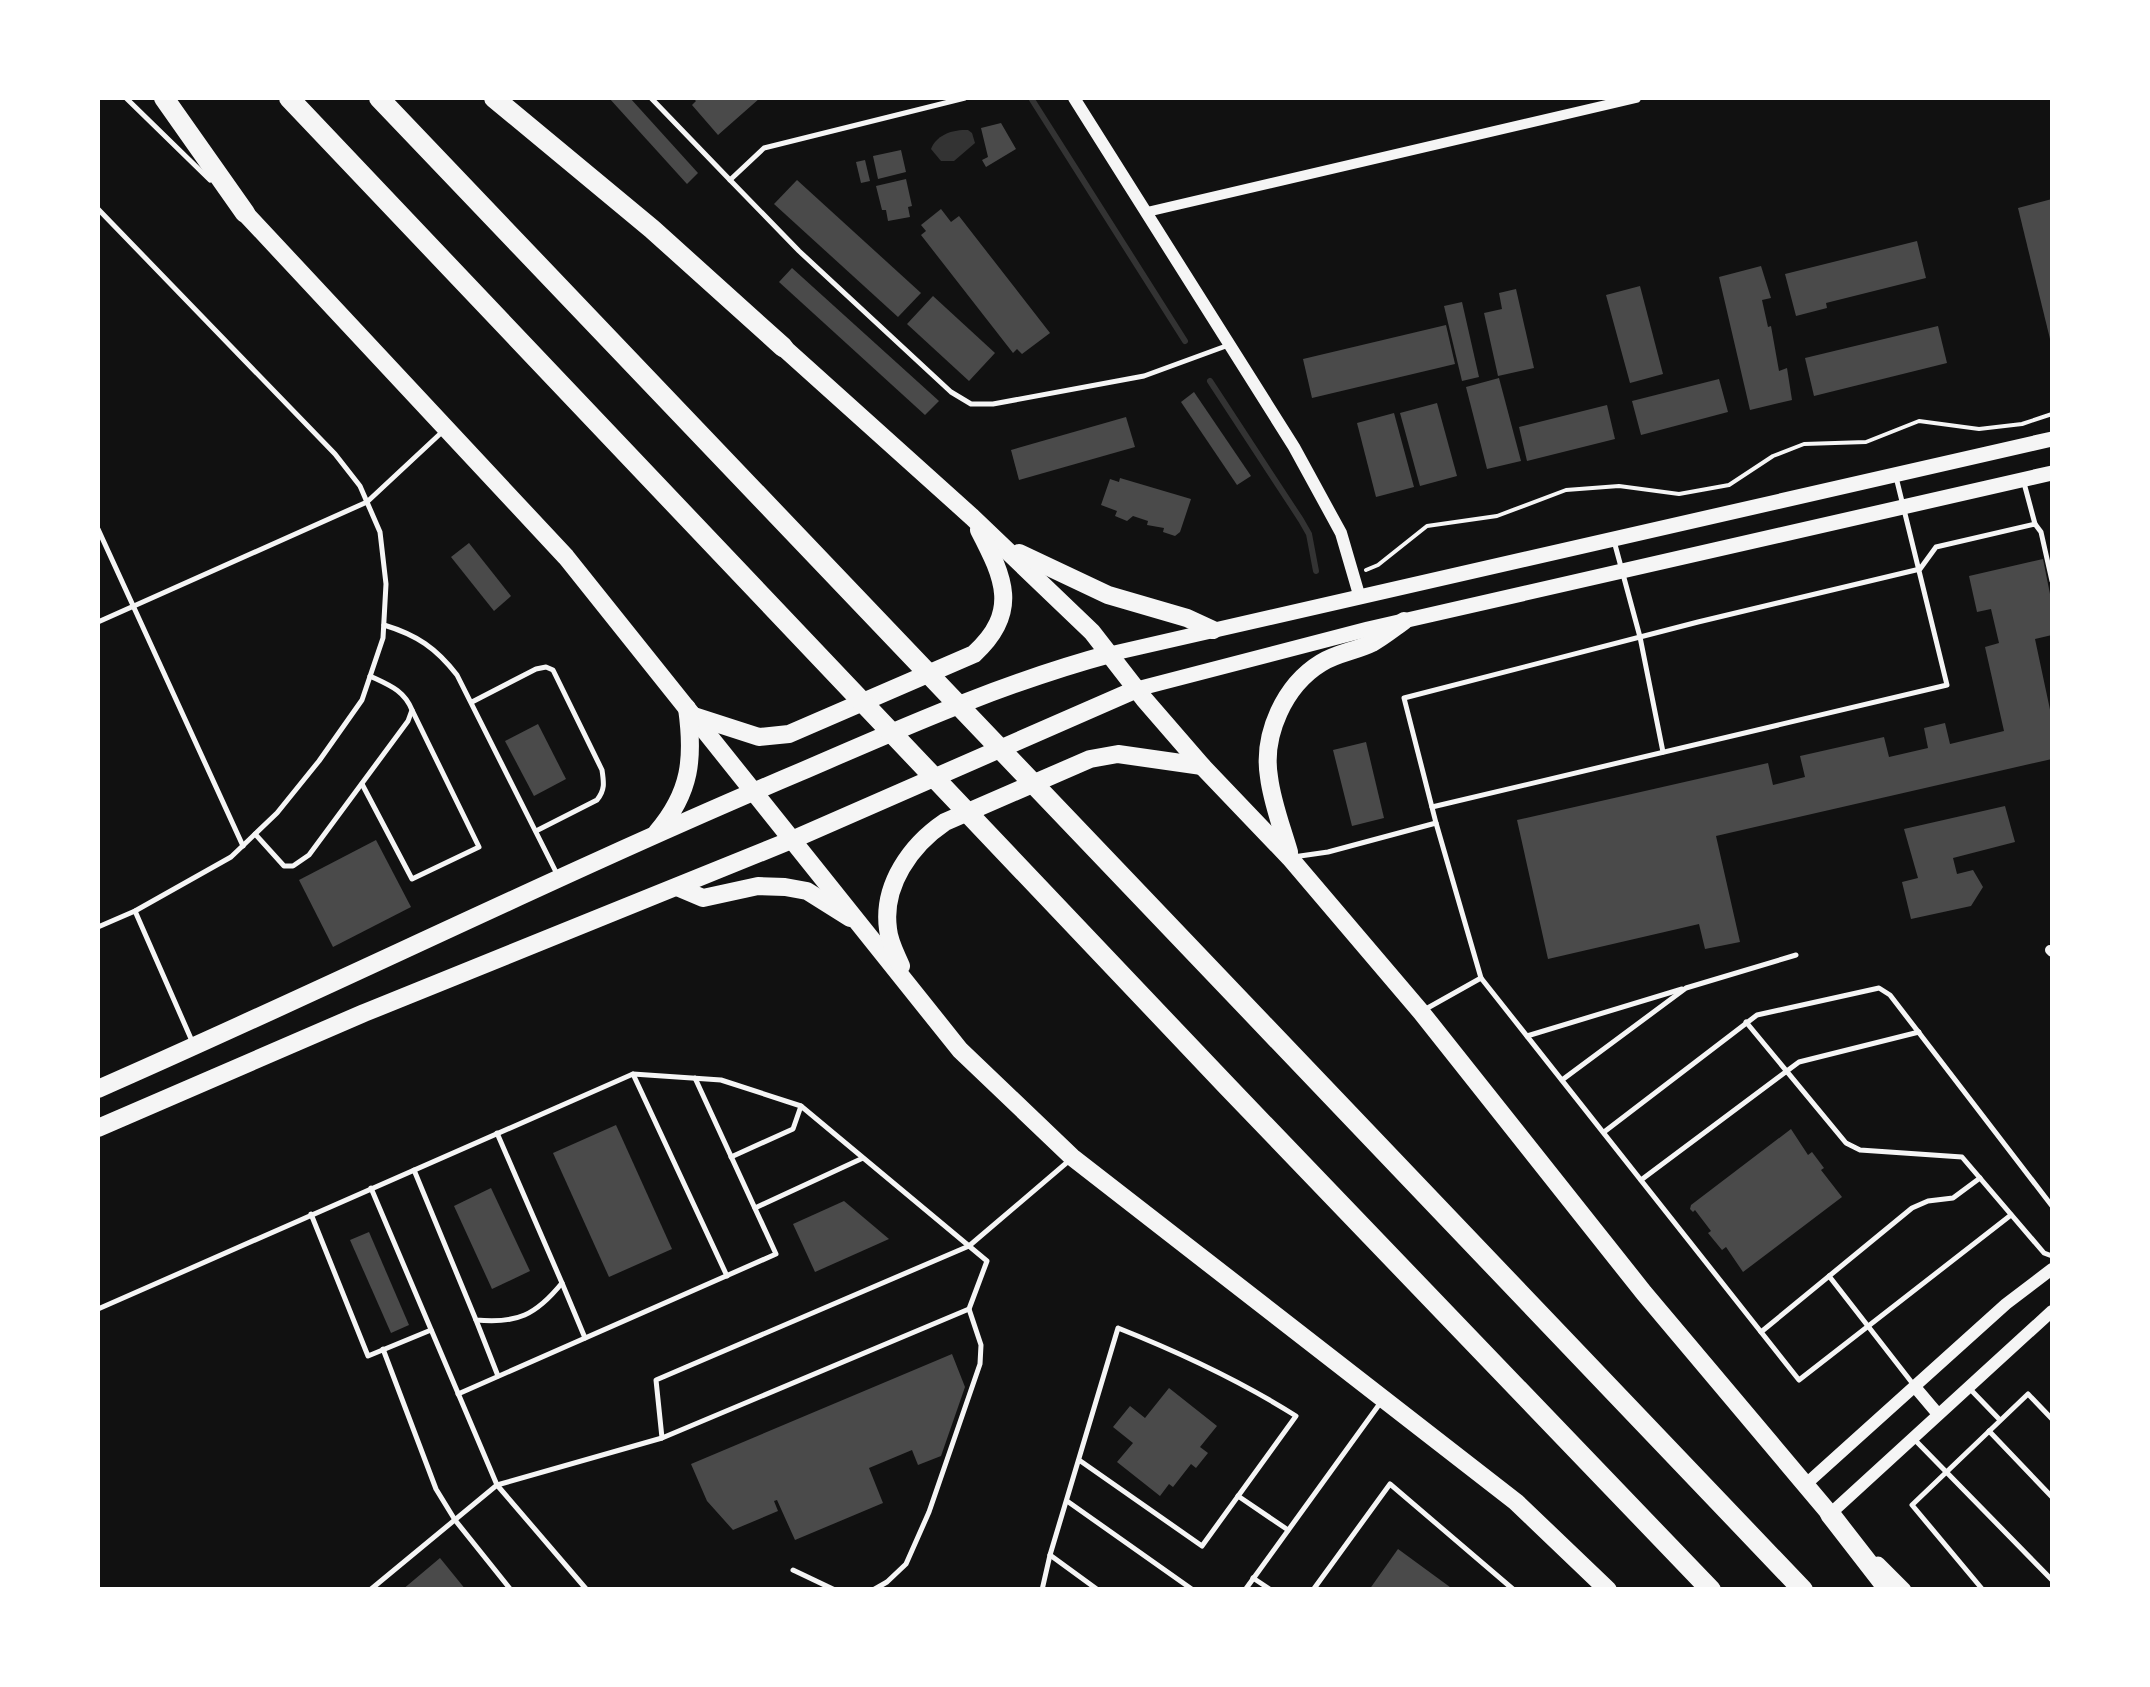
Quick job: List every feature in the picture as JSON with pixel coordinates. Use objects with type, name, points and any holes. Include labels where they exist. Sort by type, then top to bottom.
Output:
[{"type":"highway","points":[[164,98],[244,213]]},
{"type":"highway","points":[[289,98],[1711,1590]]},
{"type":"highway","points":[[379,98],[1802,1590]]},
{"type":"highway","points":[[494,98],[652,230],[783,347]]},
{"type":"highway","points":[[1830,1514],[1889,1590]]},
{"type":"main road","points":[[244,213],[566,557],[960,1050],[1072,1157],[1516,1502],[1608,1590]]},
{"type":"main road","points":[[783,347],[972,517],[1092,632],[1202,766],[1290,858],[1420,1012],[1644,1293],[1805,1485],[1904,1590]]},
{"type":"main road","points":[[98,1089],[754,790],[1031,676],[1213,630],[2052,439]]},
{"type":"main road","points":[[98,1128],[364,1013],[677,888],[1137,689],[1404,621],[2052,473]]},
{"type":"main road","points":[[690,711],[759,736],[789,734],[974,654],[986,644],[1001,618],[1004,589],[1000,572],[972,517]]},
{"type":"main road","points":[[1000,544],[1108,595],[1187,618],[1213,630]]},
{"type":"main road","points":[[1290,858],[1268,775],[1269,745],[1277,716],[1291,690],[1312,669],[1372,643],[1404,621]]},
{"type":"main road","points":[[654,835],[679,800],[691,767],[690,711]]},
{"type":"main road","points":[[910,987],[890,938],[888,903],[900,870],[927,834],[1090,759],[1118,754],[1202,766]]},
{"type":"main road","points":[[677,888],[703,898],[758,886],[784,886],[807,891],[860,924]]},
{"type":"street","points":[[1074,98],[1294,447],[1341,532],[1360,598]]},
{"type":"street","points":[[1148,212],[1636,98]]},
{"type":"street","points":[[1805,1485],[2006,1304],[2052,1269]]},
{"type":"street","points":[[1830,1514],[1937,1413],[2051,1314]]},
{"type":"street","points":[[1916,1387],[1937,1413]]},
{"type":"lane","points":[[126,98],[244,213]]},
{"type":"lane","points":[[652,98],[814,264],[952,392],[971,404],[993,404],[1144,376],[1230,345]]},
{"type":"lane","points":[[730,180],[764,148],[966,98]]},
{"type":"lane","points":[[98,209],[335,454],[360,486],[380,532],[386,584],[383,638],[362,700],[320,761],[231,857],[135,911],[98,927]]},
{"type":"lane","points":[[98,622],[367,502],[448,428]]},
{"type":"lane","points":[[1432,807],[1947,685],[1896,474]]},
{"type":"lane","points":[[2023,479],[2052,581]]},
{"type":"lane","points":[[2011,1215],[1799,1380],[1481,978],[1404,698],[1920,569],[1936,548],[2034,524]]},
{"type":"lane","points":[[98,530],[243,846]]},
{"type":"lane","points":[[1613,538],[1640,636],[1663,752]]},
{"type":"lane","points":[[384,625],[414,634],[436,649],[457,675],[559,878]]},
{"type":"lane","points":[[471,702],[536,669],[546,666],[553,670],[602,770],[604,784],[597,800],[536,830]]},
{"type":"lane","points":[[362,784],[412,879],[479,847],[407,698],[370,676]]},
{"type":"lane","points":[[255,834],[284,866],[293,866],[309,855],[408,721],[412,710]]},
{"type":"lane","points":[[1290,858],[1436,824]]},
{"type":"lane","points":[[135,911],[194,1047]]},
{"type":"lane","points":[[1527,1036],[1796,956]]},
{"type":"lane","points":[[1420,1012],[1481,978]]},
{"type":"lane","points":[[1562,1080],[1686,988]]},
{"type":"lane","points":[[1604,1133],[1756,1015],[1879,988],[1890,995],[1920,1032],[2052,1206]]},
{"type":"lane","points":[[1746,1022],[1846,1143],[1860,1150],[1962,1157],[2044,1253],[2052,1256]]},
{"type":"lane","points":[[1641,1180],[1799,1062],[1920,1032]]},
{"type":"lane","points":[[633,1074],[727,1276]]},
{"type":"lane","points":[[98,1309],[633,1074],[721,1080],[801,1106],[987,1261],[968,1309],[981,1345],[980,1364],[906,1564],[873,1590]]},
{"type":"lane","points":[[458,1394],[776,1254],[696,1078]]},
{"type":"lane","points":[[731,1157],[793,1129],[801,1106]]},
{"type":"lane","points":[[497,1133],[586,1338]]},
{"type":"lane","points":[[662,1438],[656,1380],[969,1246],[1072,1157]]},
{"type":"lane","points":[[755,1208],[863,1158]]},
{"type":"lane","points":[[414,1170],[498,1376]]},
{"type":"lane","points":[[1761,1332],[1912,1208],[1954,1198],[1980,1178]]},
{"type":"lane","points":[[371,1188],[498,1485],[586,1590]]},
{"type":"lane","points":[[311,1214],[368,1356],[431,1330]]},
{"type":"lane","points":[[1829,1276],[1916,1387]]},
{"type":"lane","points":[[476,1320],[506,1323],[544,1306],[562,1283]]},
{"type":"lane","points":[[370,1590],[498,1485],[662,1438],[968,1309]]},
{"type":"lane","points":[[1042,1590],[1050,1556],[1118,1328],[1235,1380],[1296,1416],[1202,1546],[1079,1460]]},
{"type":"lane","points":[[383,1349],[436,1489],[455,1520],[511,1590]]},
{"type":"lane","points":[[1968,1386],[2000,1420]]},
{"type":"lane","points":[[1983,1590],[1912,1505],[2028,1394],[2052,1419]]},
{"type":"lane","points":[[1245,1590],[1384,1397]]},
{"type":"lane","points":[[1989,1430],[2052,1498]]},
{"type":"lane","points":[[1912,1437],[2052,1580]]},
{"type":"lane","points":[[1313,1590],[1390,1484],[1514,1590]]},
{"type":"lane","points":[[1238,1496],[1288,1530]]},
{"type":"lane","points":[[1067,1501],[1193,1590]]},
{"type":"lane","points":[[1050,1556],[1098,1590]]},
{"type":"lane","points":[[793,1570],[836,1590]]},
{"type":"lane","points":[[1253,1578],[1271,1590]]},
{"type":"lane","points":[[1498,1590],[1504,1581]]},
{"type":"path","points":[[1354,574],[1378,565],[1427,526],[1497,516],[1566,490],[1620,486],[1678,494],[1728,485],[1773,456],[1804,444],[1866,442],[1920,420],[1979,429],[2022,424],[2052,414]]},
{"type":"shaded area","points":[[968,130],[975,143],[954,161],[941,161],[931,149],[946,134]]},
{"type":"building","points":[[609,98],[630,98],[698,173],[687,184]]},
{"type":"building","points":[[693,98],[760,98],[718,135],[692,105],[696,101]]},
{"type":"building","points":[[1001,123],[1016,149],[986,167],[982,160],[988,157],[981,128]]},
{"type":"building","points":[[901,150],[906,172],[878,179],[873,156]]},
{"type":"building","points":[[865,160],[870,181],[861,183],[856,162]]},
{"type":"building","points":[[906,179],[912,206],[908,207],[910,217],[888,221],[876,186]]},
{"type":"building","points":[[797,180],[921,293],[898,317],[774,204]]},
{"type":"building","points":[[2052,199],[2052,343],[2051,343],[2018,208]]},
{"type":"building","points":[[941,209],[951,222],[959,216],[1050,333],[1022,354],[1017,349],[1013,353],[921,235],[926,231],[921,225]]},
{"type":"building","points":[[1917,241],[1926,278],[1826,303],[1827,308],[1796,316],[1785,274]]},
{"type":"building","points":[[1761,266],[1771,298],[1762,300],[1768,327],[1771,326],[1779,371],[1787,368],[1792,400],[1750,410],[1719,277]]},
{"type":"building","points":[[792,268],[939,401],[925,415],[779,282]]},
{"type":"building","points":[[1640,286],[1663,374],[1630,383],[1606,295]]},
{"type":"building","points":[[1516,289],[1534,368],[1498,376],[1484,313],[1502,309],[1499,293]]},
{"type":"building","points":[[933,296],[995,353],[969,381],[907,324]]},
{"type":"building","points":[[1462,302],[1479,377],[1462,381],[1444,306]]},
{"type":"building","points":[[1446,325],[1455,364],[1312,398],[1303,359]]},
{"type":"building","points":[[1938,326],[1947,363],[1814,396],[1805,358]]},
{"type":"building","points":[[1499,378],[1521,461],[1487,469],[1466,387]]},
{"type":"building","points":[[1719,379],[1728,412],[1641,435],[1632,401]]},
{"type":"building","points":[[1194,392],[1251,476],[1237,485],[1181,402]]},
{"type":"building","points":[[1437,403],[1457,476],[1420,486],[1400,413]]},
{"type":"building","points":[[1607,405],[1615,439],[1527,461],[1519,427]]},
{"type":"building","points":[[1394,413],[1414,487],[1376,497],[1357,423]]},
{"type":"building","points":[[1126,417],[1135,447],[1019,480],[1011,450]]},
{"type":"building","points":[[1120,478],[1191,499],[1180,532],[1175,536],[1163,532],[1164,528],[1147,525],[1148,521],[1133,516],[1127,521],[1115,516],[1117,511],[1101,505],[1110,479],[1119,482]]},
{"type":"building","points":[[469,543],[511,596],[494,611],[451,557]]},
{"type":"building","points":[[2043,559],[2052,604],[2052,635],[2035,639],[2052,719],[2052,759],[1716,836],[1740,942],[1705,949],[1699,924],[1548,959],[1517,820],[1768,763],[1773,785],[1805,777],[1800,756],[1884,737],[1889,757],[1928,748],[1924,728],[1945,723],[1950,744],[2004,731],[1985,647],[1999,643],[1991,609],[1977,612],[1969,576]]},
{"type":"building","points":[[538,724],[566,779],[534,796],[505,741]]},
{"type":"building","points":[[1366,742],[1384,818],[1352,826],[1333,750]]},
{"type":"building","points":[[2005,806],[2015,842],[1953,858],[1957,874],[1973,870],[1983,887],[1971,906],[1911,919],[1902,882],[1918,878],[1904,829]]},
{"type":"building","points":[[376,840],[411,907],[333,947],[299,880]]},
{"type":"building","points":[[616,1125],[672,1249],[609,1277],[553,1153]]},
{"type":"building","points":[[1791,1129],[1842,1197],[1743,1272],[1726,1247],[1722,1250],[1708,1233],[1711,1231],[1690,1209],[1691,1205]]},
{"type":"building","points":[[491,1188],[530,1271],[492,1289],[454,1206]]},
{"type":"building","points":[[844,1201],[889,1239],[815,1272],[793,1224]]},
{"type":"building","points":[[369,1232],[409,1325],[391,1333],[350,1240]]},
{"type":"building","points":[[952,1354],[965,1387],[941,1456],[918,1465],[912,1450],[869,1468],[883,1503],[795,1540],[777,1500],[774,1501],[778,1511],[733,1530],[707,1501],[691,1464]]},
{"type":"building","points":[[1169,1388],[1217,1426],[1200,1447],[1208,1453],[1196,1468],[1191,1464],[1173,1487],[1169,1484],[1160,1496],[1117,1462],[1133,1443],[1113,1427],[1130,1406],[1145,1418]]},
{"type":"building","points":[[1398,1549],[1454,1590],[1369,1590]]},
{"type":"building","points":[[440,1558],[466,1590],[402,1590]]},
{"type":"waterway","points":[[1031,98],[1185,341]]},
{"type":"waterway","points":[[1210,381],[1309,534],[1316,571]]}]
